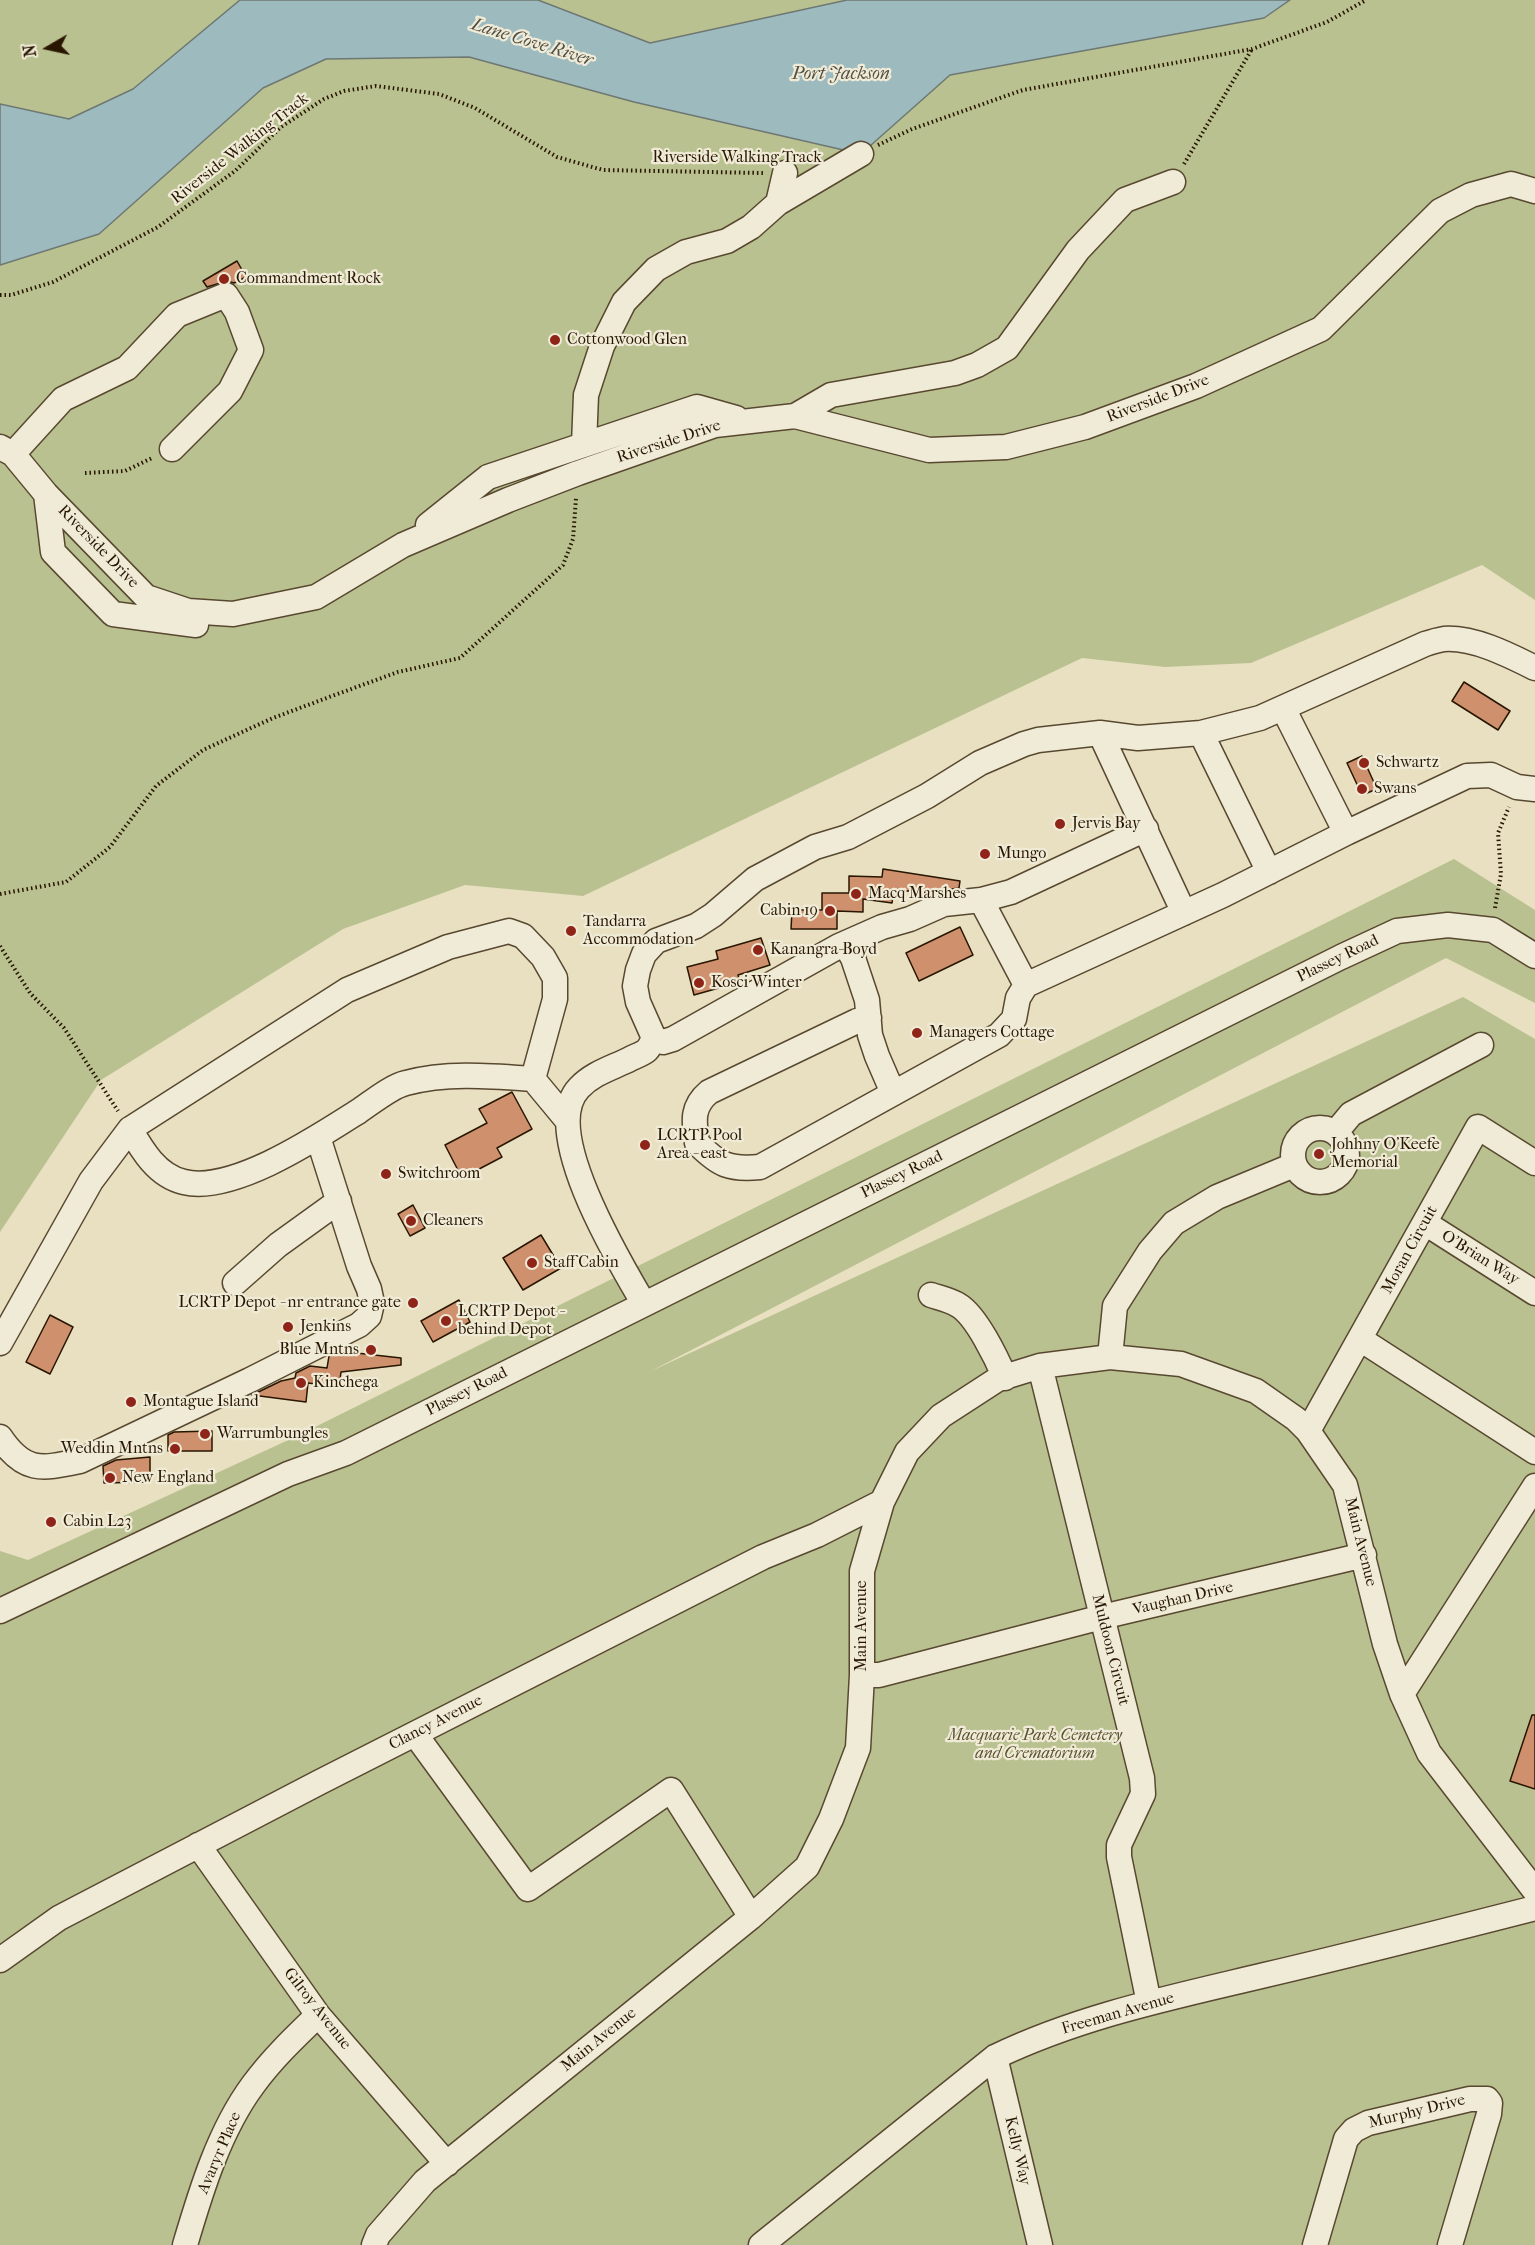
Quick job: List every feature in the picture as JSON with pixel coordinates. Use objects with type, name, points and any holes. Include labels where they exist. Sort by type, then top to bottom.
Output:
[{"type":"street","points":[[584,445],[586,395],[602,346],[624,303],[656,268],[686,252],[727,241],[751,227],[778,203],[861,154]]},
{"type":"street","points":[[778,203],[785,173]]},
{"type":"street","points":[[795,416],[831,395],[955,373],[977,365],[1007,348],[1078,250],[1125,200],[1173,182]]},
{"type":"street","name":"Riverside Drive","points":[[7,450],[46,494],[146,597],[188,611],[233,614],[316,597],[403,545],[578,472],[715,425],[795,416],[930,450],[1006,447],[1085,427],[1196,386],[1321,329],[1440,211],[1472,195],[1510,184],[1535,191]]},
{"type":"street","points":[[7,450],[63,399],[127,368],[177,315],[226,295],[237,312],[251,350],[230,391],[172,450]]},
{"type":"street","points":[[403,545],[488,477],[697,407],[746,421]]},
{"type":"street","points":[[46,494],[53,552],[113,614],[227,629],[316,597]]},
{"type":"street","points":[[1146,829],[1011,892],[981,900],[944,904],[910,919],[882,927],[844,944],[673,1039],[663,1042],[654,1038],[638,1002],[635,986],[638,970],[644,954],[656,941],[696,926],[713,915],[755,879],[785,862],[815,847],[848,837],[927,796],[995,756],[1038,740],[1100,733],[1138,738],[1202,733],[1260,718],[1425,644],[1443,639],[1459,640],[1484,647],[1535,668]]},
{"type":"street","points":[[1283,708],[1346,833]]},
{"type":"street","points":[[1100,733],[1184,913]]},
{"type":"street","points":[[1202,733],[1269,872]]},
{"type":"street","points":[[868,1018],[857,1021],[709,1092],[701,1099],[693,1114],[697,1143],[724,1166],[741,1169],[760,1167],[999,1035],[1014,1019],[1018,998],[1026,985],[1184,913],[1467,776],[1491,775],[1526,788]]},
{"type":"street","points":[[981,900],[1026,985]]},
{"type":"street","name":"Plassey Road","points":[[0,1611],[275,1479],[346,1453],[1397,931],[1448,924],[1492,930],[1535,956]]},
{"type":"street","points":[[0,1343],[91,1181],[130,1129],[347,990],[448,947],[509,931],[524,936],[543,957],[555,978],[555,999],[533,1079]]},
{"type":"street","points":[[844,944],[853,958],[867,1000],[870,1035],[877,1056],[894,1093]]},
{"type":"street","points":[[644,1304],[610,1243],[585,1190],[576,1166],[567,1120],[576,1090],[591,1077],[648,1050],[654,1038]]},
{"type":"street","points":[[1336,1132],[1351,1114],[1481,1045]]},
{"type":"street","points":[[130,1129],[143,1152],[161,1170],[184,1182],[230,1179],[269,1163],[318,1137],[404,1083],[471,1074],[533,1079],[567,1120]]},
{"type":"street","points":[[1317,1126],[1336,1132],[1346,1144],[1345,1167],[1330,1181],[1317,1182],[1302,1176],[1294,1165],[1293,1148],[1299,1135],[1317,1126]]},
{"type":"street","name":"Moran Circuit","points":[[1308,1431],[1478,1127],[1535,1163]]},
{"type":"street","points":[[0,1437],[9,1451],[22,1462],[50,1467],[80,1461],[229,1390],[359,1324],[369,1316],[371,1296],[359,1266],[318,1137]]},
{"type":"street","points":[[1110,1357],[1115,1306],[1150,1251],[1174,1223],[1216,1197],[1294,1165]]},
{"type":"street","points":[[235,1283],[278,1245],[339,1201]]},
{"type":"street","name":"O'Brian Way","points":[[1425,1223],[1535,1293]]},
{"type":"street","points":[[931,1295],[960,1305],[996,1357],[1005,1378]]},
{"type":"street","points":[[1360,1339],[1535,1452]]},
{"type":"street","name":"Main Avenue","points":[[374,2245],[378,2235],[424,2181],[751,1917],[807,1867],[831,1819],[858,1748],[862,1675],[862,1571],[882,1502],[907,1452],[941,1416],[998,1379],[1040,1366],[1110,1357],[1181,1364],[1256,1391],[1296,1419],[1308,1431],[1345,1485],[1385,1644],[1402,1694],[1429,1753],[1535,1891]]},
{"type":"street","name":"Muldoon Circuit","points":[[1040,1366],[1142,1778],[1143,1794],[1119,1845],[1119,1857],[1149,2003]]},
{"type":"street","points":[[1402,1694],[1535,1486]]},
{"type":"street","name":"Clancy Avenue","points":[[0,1960],[59,1918],[198,1845],[763,1557],[882,1502]]},
{"type":"street","name":"Vaughan Drive","points":[[862,1675],[879,1675],[1102,1617],[1364,1556]]},
{"type":"street","points":[[415,1734],[528,1889],[671,1790],[751,1917]]},
{"type":"street","name":"Gilroy Avenue","points":[[198,1845],[318,2014],[447,2163]]},
{"type":"street","name":"Freeman Avenue","points":[[761,2245],[995,2057],[1021,2044],[1074,2024],[1149,2003],[1535,1908]]},
{"type":"street","name":"Avaryr Place","points":[[185,2245],[212,2163],[230,2122],[251,2087],[269,2064],[318,2014]]},
{"type":"street","name":"Kelly Way","points":[[995,2057],[1040,2245]]},
{"type":"street","name":"Murphy Drive","points":[[1315,2245],[1346,2139],[1354,2130],[1368,2123],[1470,2099],[1487,2098],[1490,2103],[1489,2114],[1450,2245]]},
{"type":"path","points":[[861,154],[912,129],[1023,90],[1252,49],[1327,22],[1366,0]]},
{"type":"path","points":[[1173,182],[1252,49]]},
{"type":"path","name":"Riverside Walking Track","points":[[0,295],[11,295],[53,282],[158,227],[235,171],[282,127],[324,99],[344,91],[376,86],[439,94],[475,108],[557,157],[603,170],[785,173]]},
{"type":"path","points":[[85,473],[125,471],[172,450]]},
{"type":"path","points":[[0,894],[66,882],[110,847],[156,786],[203,750],[273,718],[398,672],[460,658],[563,565],[573,539],[578,472]]},
{"type":"path","points":[[1496,902],[1501,874],[1498,833],[1526,788]]},
{"type":"path","points":[[0,946],[30,993],[64,1028],[130,1129]]},
{"type":"green space","points":[[0,0],[240,0],[133,89],[69,119],[0,104]]},
{"type":"green space","points":[[538,0],[847,0],[650,43]]},
{"type":"green space","points":[[1290,0],[1535,0],[1535,600],[1482,565],[1251,663],[1165,667],[1082,658],[583,896],[465,885],[343,929],[101,1080],[0,1232],[0,265],[99,234],[263,88],[326,59],[469,57],[634,102],[861,154],[950,75],[1264,18]]},
{"type":"green space","name":"Macquarie Park Cemetery and Crematorium","points":[[1454,859],[1535,910],[1535,1003],[1446,958],[651,1371],[1463,997],[1535,1039],[1535,2245],[0,2245],[0,1551],[28,1560],[297,1436]]},
{"type":"water","name":"Port Jackson","points":[[240,0],[538,0],[650,43],[847,0],[1290,0],[1264,18],[950,75],[861,154],[634,102],[469,57],[326,59],[263,88],[99,234],[0,265],[0,104],[69,119],[133,89]]},
{"type":"building","name":"Commandment Rock","points":[[237,261],[246,277],[234,283],[227,281],[207,287],[203,281]]},
{"type":"building","points":[[1464,682],[1510,711],[1498,730],[1452,701]]},
{"type":"building","points":[[1362,756],[1377,789],[1362,795],[1347,763]]},
{"type":"building","points":[[883,869],[960,881],[959,888],[937,891],[894,891],[892,903],[863,899],[863,912],[837,911],[837,929],[791,929],[792,910],[822,910],[822,893],[849,893],[849,876],[882,877]]},
{"type":"building","points":[[960,927],[973,955],[919,981],[906,953]]},
{"type":"building","points":[[761,938],[770,965],[738,975],[740,982],[694,995],[687,967],[718,959],[716,951]]},
{"type":"building","points":[[512,1092],[532,1129],[497,1148],[502,1157],[462,1178],[445,1145],[487,1123],[479,1109]]},
{"type":"building","name":"Cleaners","points":[[413,1205],[425,1228],[410,1236],[398,1214]]},
{"type":"building","name":"Staff Cabin","points":[[541,1235],[561,1268],[523,1290],[503,1258]]},
{"type":"building","name":"LCRTP Depot - behind Depot","points":[[459,1300],[470,1322],[433,1342],[421,1321]]},
{"type":"building","points":[[50,1315],[73,1327],[50,1374],[26,1362]]},
{"type":"building","points":[[339,1351],[401,1358],[401,1365],[341,1372],[339,1387],[308,1383],[306,1402],[252,1395],[281,1381],[295,1378],[296,1373],[310,1366],[327,1368],[329,1356]]},
{"type":"building","points":[[212,1431],[212,1451],[168,1451],[168,1435],[174,1432]]},
{"type":"building","points":[[150,1457],[150,1482],[104,1483],[103,1466],[116,1460]]},
{"type":"building","points":[[1532,1715],[1535,1715],[1535,1789],[1510,1781]]},
{"type":"place","name":"Commandment Rock","points":[[224,279]]},
{"type":"place","name":"Cottonwood Glen","points":[[555,340]]},
{"type":"place","name":"Schwartz","points":[[1364,763]]},
{"type":"place","name":"Swans","points":[[1362,789]]},
{"type":"place","name":"Jervis Bay","points":[[1060,824]]},
{"type":"place","name":"Mungo","points":[[985,854]]},
{"type":"place","name":"Macq Marshes","points":[[856,894]]},
{"type":"place","name":"Cabin 19","points":[[830,911]]},
{"type":"place","name":"Tandarra Accommodation","points":[[571,931]]},
{"type":"place","name":"Kanangra-Boyd","points":[[758,950]]},
{"type":"place","name":"Kosci Winter","points":[[699,983]]},
{"type":"place","name":"Managers Cottage","points":[[917,1033]]},
{"type":"place","name":"LCRTP Pool Area - east","points":[[645,1145]]},
{"type":"place","name":"Johhny O'Keefe Memorial","points":[[1319,1154]]},
{"type":"place","name":"Switchroom","points":[[386,1174]]},
{"type":"place","name":"Cleaners","points":[[411,1221]]},
{"type":"place","name":"Staff Cabin","points":[[532,1263]]},
{"type":"place","name":"LCRTP Depot - nr entrance gate","points":[[413,1303]]},
{"type":"place","name":"LCRTP Depot - behind Depot","points":[[446,1321]]},
{"type":"place","name":"Jenkins","points":[[288,1327]]},
{"type":"place","name":"Blue Mntns","points":[[371,1350]]},
{"type":"place","name":"Kinchega","points":[[301,1383]]},
{"type":"place","name":"Montague Island","points":[[131,1402]]},
{"type":"place","name":"Warrumbungles","points":[[205,1434]]},
{"type":"place","name":"Weddin Mntns","points":[[175,1449]]},
{"type":"place","name":"New England","points":[[110,1478]]},
{"type":"place","name":"Cabin L23","points":[[51,1522]]},
{"type":"water label","name":"Lane Cove River","points":[[532,43]]}]
